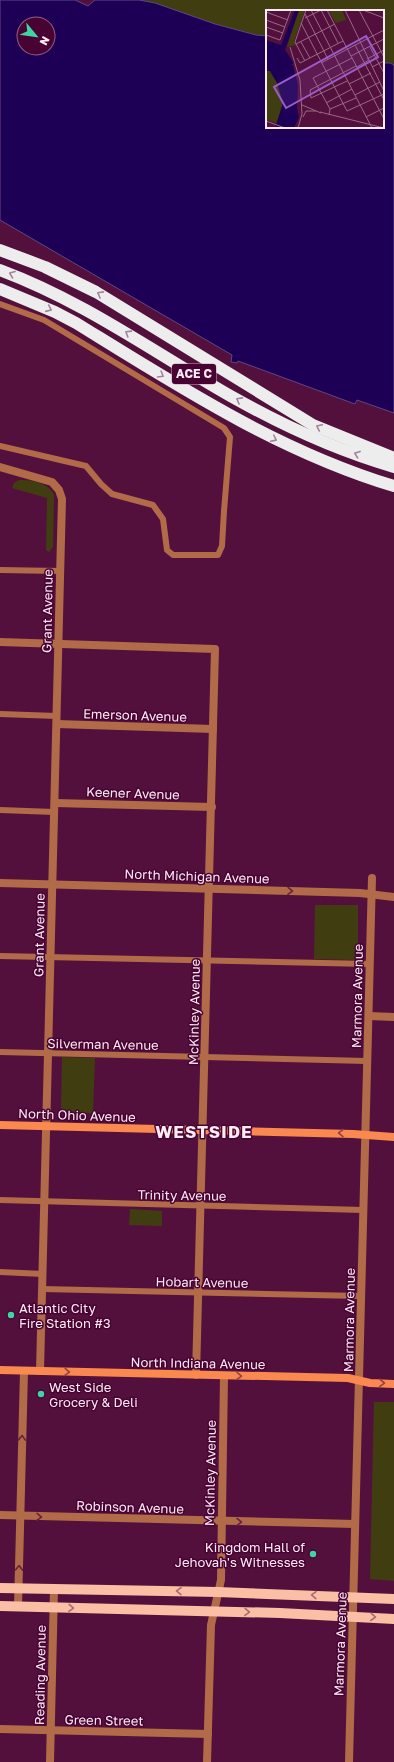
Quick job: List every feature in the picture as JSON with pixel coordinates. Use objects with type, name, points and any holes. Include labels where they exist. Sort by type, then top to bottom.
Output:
[{"type":"highway","points":[[0,250],[45,267],[78,282],[133,314],[308,422],[345,439],[394,458]]},
{"type":"highway","name":"ACE C","points":[[0,270],[45,288],[90,310],[230,395],[278,421],[344,450],[394,467]]},
{"type":"highway","name":"ACE C","points":[[0,289],[55,312],[76,323],[220,410],[264,434],[308,455],[394,486]]},
{"type":"main road","points":[[0,1588],[218,1592],[394,1599]]},
{"type":"main road","points":[[0,1606],[353,1616],[394,1619]]},
{"type":"street","name":"Grant Avenue","points":[[0,467],[52,482],[59,490],[62,499],[40,1371]]},
{"type":"street","points":[[0,642],[59,644]]},
{"type":"street","name":"McKinley Avenue","points":[[59,644],[216,649],[196,1375]]},
{"type":"street","name":"Emerson Avenue","points":[[57,720],[213,729]]},
{"type":"street","name":"Keener Avenue","points":[[55,803],[212,807]]},
{"type":"street","name":"Marmora Avenue","points":[[349,1762],[372,878]]},
{"type":"street","name":"North Michigan Avenue","points":[[0,883],[372,894],[394,897]]},
{"type":"street","points":[[369,1016],[394,1017]]},
{"type":"street","name":"North Ohio Avenue","points":[[0,1125],[353,1134],[394,1137]]},
{"type":"street","name":"North Indiana Avenue","points":[[0,1370],[348,1378],[370,1383],[394,1384]]},
{"type":"street","points":[[18,1606],[24,1371]]},
{"type":"street","name":"McKinley Avenue","points":[[207,1762],[211,1626],[221,1580],[224,1376]]},
{"type":"street","name":"Robinson Avenue","points":[[0,1516],[355,1524]]},
{"type":"street","name":"Reading Avenue","points":[[50,1762],[54,1589]]},
{"type":"street","name":"Green Street","points":[[0,1730],[208,1734]]},
{"type":"lane","points":[[0,304],[44,320],[224,428],[230,437],[222,546],[218,555],[173,555],[167,550],[163,519],[153,505],[112,494],[101,484],[86,466],[0,446]]},
{"type":"lane","points":[[0,570],[60,571]]},
{"type":"lane","points":[[0,714],[57,720]]},
{"type":"lane","points":[[0,810],[54,812]]},
{"type":"lane","points":[[0,956],[370,964]]},
{"type":"lane","name":"Silverman Avenue","points":[[0,1052],[367,1061]]},
{"type":"lane","name":"Trinity Avenue","points":[[0,1200],[363,1210]]},
{"type":"lane","points":[[0,1272],[43,1274]]},
{"type":"lane","name":"Hobart Avenue","points":[[42,1289],[361,1296]]},
{"type":"shaded area","points":[[0,0],[75,0],[88,6],[95,0],[139,0],[155,3],[215,24],[256,35],[266,36],[266,128],[384,128],[384,63],[394,65],[394,413],[357,400],[355,404],[238,361],[237,363],[231,362],[232,355],[0,220]]},
{"type":"shaded area","points":[[139,0],[394,0],[394,65],[384,63],[384,10],[266,10],[266,36],[234,30]]},
{"type":"shaded area","points":[[19,480],[29,480],[43,484],[54,494],[53,547],[49,552],[46,550],[47,498],[12,488],[14,483]]},
{"type":"shaded area","points":[[315,905],[358,905],[358,960],[314,959]]},
{"type":"shaded area","points":[[62,1057],[95,1058],[93,1113],[61,1113]]},
{"type":"shaded area","points":[[130,1209],[162,1211],[162,1226],[129,1225]]},
{"type":"shaded area","points":[[374,1402],[394,1402],[394,1581],[370,1579]]},
{"type":"place","name":"Atlantic City Fire Station #3","points":[[11,1315]]},
{"type":"place","name":"West Side Grocery & Deli","points":[[41,1394]]},
{"type":"place","name":"Kingdom Hall of Jehovah's Witnesses","points":[[313,1554]]},
{"type":"district","name":"WESTSIDE","points":[[204,1132]]}]
